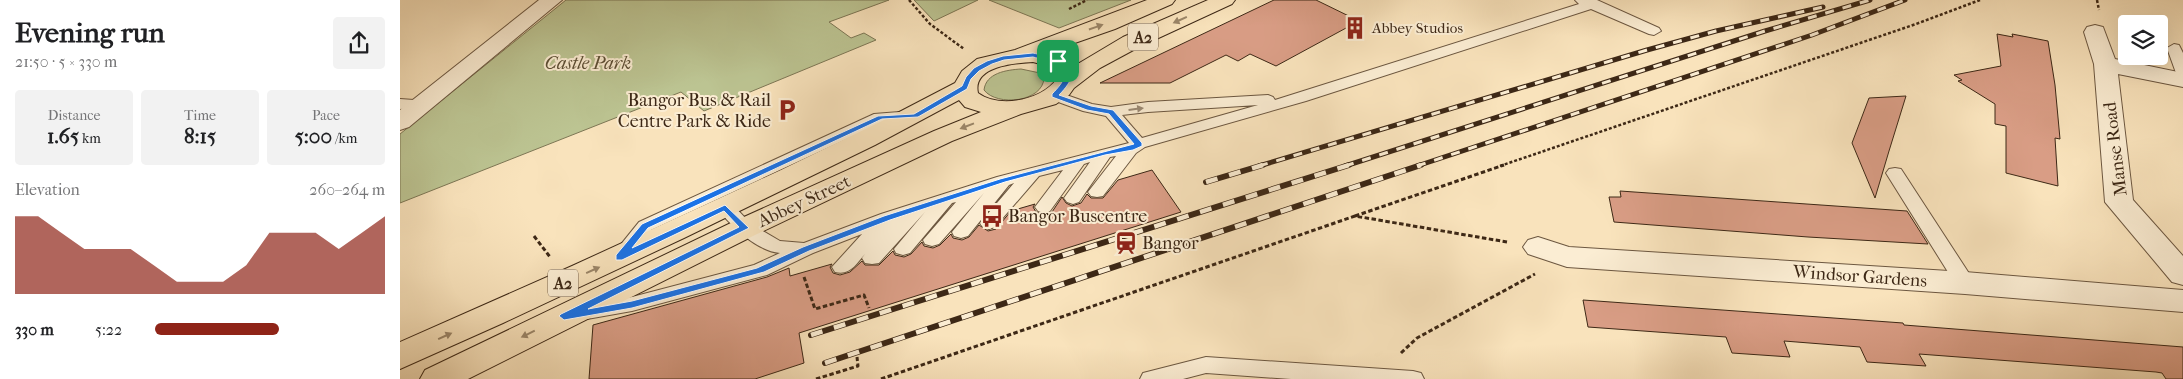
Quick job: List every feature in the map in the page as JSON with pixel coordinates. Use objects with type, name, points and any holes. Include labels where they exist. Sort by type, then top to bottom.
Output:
[{"type":"main road","name":"A2","points":[[1166,0],[1107,24],[1017,56],[990,63],[977,70],[968,78],[965,87],[967,95],[973,101],[997,108],[1028,106],[1061,90],[1092,64],[1131,42],[1224,0]]},
{"type":"main road","name":"A2","points":[[1017,56],[1033,55],[1058,61],[1066,68],[1069,75],[1061,90]]},
{"type":"main road","name":"Abbey Street","points":[[437,379],[564,316],[965,87]]},
{"type":"main road","name":"Abbey Street","points":[[400,356],[619,258],[735,218],[1012,108]]},
{"type":"street","points":[[400,122],[552,0]]},
{"type":"street","name":"Manse Road","points":[[2095,32],[2105,64],[2119,202],[2183,275]]},
{"type":"street","points":[[2105,64],[2183,80]]},
{"type":"street","name":"Windsor Gardens","points":[[1538,247],[1567,257],[1965,283],[2183,301]]},
{"type":"lane","points":[[564,316],[632,304],[742,276],[787,259],[806,249],[917,208],[1003,181],[1104,153],[1135,147],[1301,98],[1587,1],[1654,32]]},
{"type":"lane","points":[[2174,48],[2183,73]]},
{"type":"lane","points":[[1061,90],[1089,108],[1111,112],[1148,107],[1301,98]]},
{"type":"lane","points":[[400,104],[423,104]]},
{"type":"lane","points":[[1111,112],[1135,147]]},
{"type":"lane","points":[[619,258],[645,226],[880,117],[915,116]]},
{"type":"lane","points":[[1097,192],[1135,147]]},
{"type":"lane","points":[[1073,198],[1104,153]]},
{"type":"lane","points":[[1044,207],[1078,161]]},
{"type":"lane","points":[[989,223],[1033,173]]},
{"type":"lane","points":[[1895,173],[1965,283]]},
{"type":"lane","points":[[961,232],[1003,181]]},
{"type":"lane","points":[[932,240],[976,189]]},
{"type":"lane","points":[[903,248],[946,199]]},
{"type":"lane","points":[[872,258],[917,208]]},
{"type":"lane","points":[[735,218],[776,247],[806,249]]},
{"type":"lane","points":[[842,267],[887,218]]},
{"type":"lane","points":[[1150,379],[1206,365],[1413,379]]},
{"type":"path","points":[[909,0],[930,24],[965,50]]},
{"type":"path","points":[[881,379],[1907,27],[1980,0]]},
{"type":"path","points":[[1354,216],[1538,247]]},
{"type":"path","points":[[534,236],[555,264]]},
{"type":"path","points":[[1377,376],[1417,338],[1567,257]]},
{"type":"path","points":[[815,309],[864,295],[869,308]]},
{"type":"path","points":[[816,379],[858,366],[857,358]]},
{"type":"green space","name":"Castle Park","points":[[566,0],[889,0],[829,22],[851,38],[864,33],[876,40],[704,111],[681,92],[400,203],[400,134]]},
{"type":"green space","points":[[914,0],[978,0],[934,21]]},
{"type":"green space","points":[[989,0],[1131,0],[1059,28]]},
{"type":"green space","points":[[1021,69],[1040,73],[1044,78],[1042,86],[1028,97],[1008,100],[999,99],[984,90],[986,84],[993,76],[1009,70]]},
{"type":"building","points":[[1274,0],[1316,0],[1359,21],[1276,66],[1250,54],[1238,61],[1226,55],[1170,83],[1100,83]]},
{"type":"building","points":[[1997,34],[2013,37],[2012,34],[2048,41],[2055,85],[2060,139],[2055,138],[2058,186],[2006,173],[2006,126],[1995,124],[1995,104],[1958,81],[1962,80],[1954,75],[2001,66]]},
{"type":"building","points":[[1906,96],[1875,198],[1852,143],[1869,98]]},
{"type":"building","points":[[1152,170],[1181,212],[799,333],[804,363],[755,379],[589,379],[593,325],[767,277],[789,268],[790,276],[832,264],[830,267],[833,273],[840,275],[850,272],[862,261],[865,265],[879,265],[893,251],[895,255],[904,257],[911,254],[922,242],[924,246],[933,248],[940,245],[951,234],[953,238],[962,240],[969,237],[979,225],[988,231],[996,229],[1011,211],[1035,204],[1033,207],[1036,212],[1045,215],[1052,212],[1062,197],[1066,203],[1072,206],[1081,203],[1087,194],[1091,198],[1103,198],[1118,180]]},
{"type":"building","points":[[1620,191],[1907,211],[1928,244],[1614,222],[1609,197],[1621,197]]},
{"type":"building","points":[[1583,300],[1903,323],[1904,325],[2183,347],[2183,379],[2166,379],[2162,373],[2156,372],[1919,354],[1926,366],[1867,362],[1860,347],[1784,341],[1790,357],[1732,353],[1726,337],[1588,327]]},
{"type":"railway","points":[[1345,166],[1765,31],[1870,0]]},
{"type":"railway","points":[[1417,166],[1812,35],[1905,0]]},
{"type":"railway","points":[[1259,166],[1647,50],[1716,31],[1823,7]]},
{"type":"railway","points":[[1206,182],[1263,165]]},
{"type":"railway","points":[[811,335],[1349,165]]},
{"type":"railway","points":[[825,363],[1421,165]]},
{"type":"place","name":"Abbey Studios","points":[[1355,28]]},
{"type":"place","name":"Bangor Bus & Rail Centre Park & Ride","points":[[787,110]]},
{"type":"place","name":"Bangor Buscentre","points":[[992,216]]},
{"type":"place","name":"Bangor","points":[[1126,243]]},
{"type":"route","points":[[1033,55],[1058,61],[1066,68],[1069,75],[1067,84],[1054,96],[1089,108],[1111,112],[1139,144],[1130,149],[1104,153],[1003,181],[887,218],[806,249],[760,270],[632,304],[564,316],[745,228],[725,207],[619,258],[645,226],[880,117],[915,116],[965,87],[968,78],[977,70],[990,63],[1003,58],[1033,55]]}]
